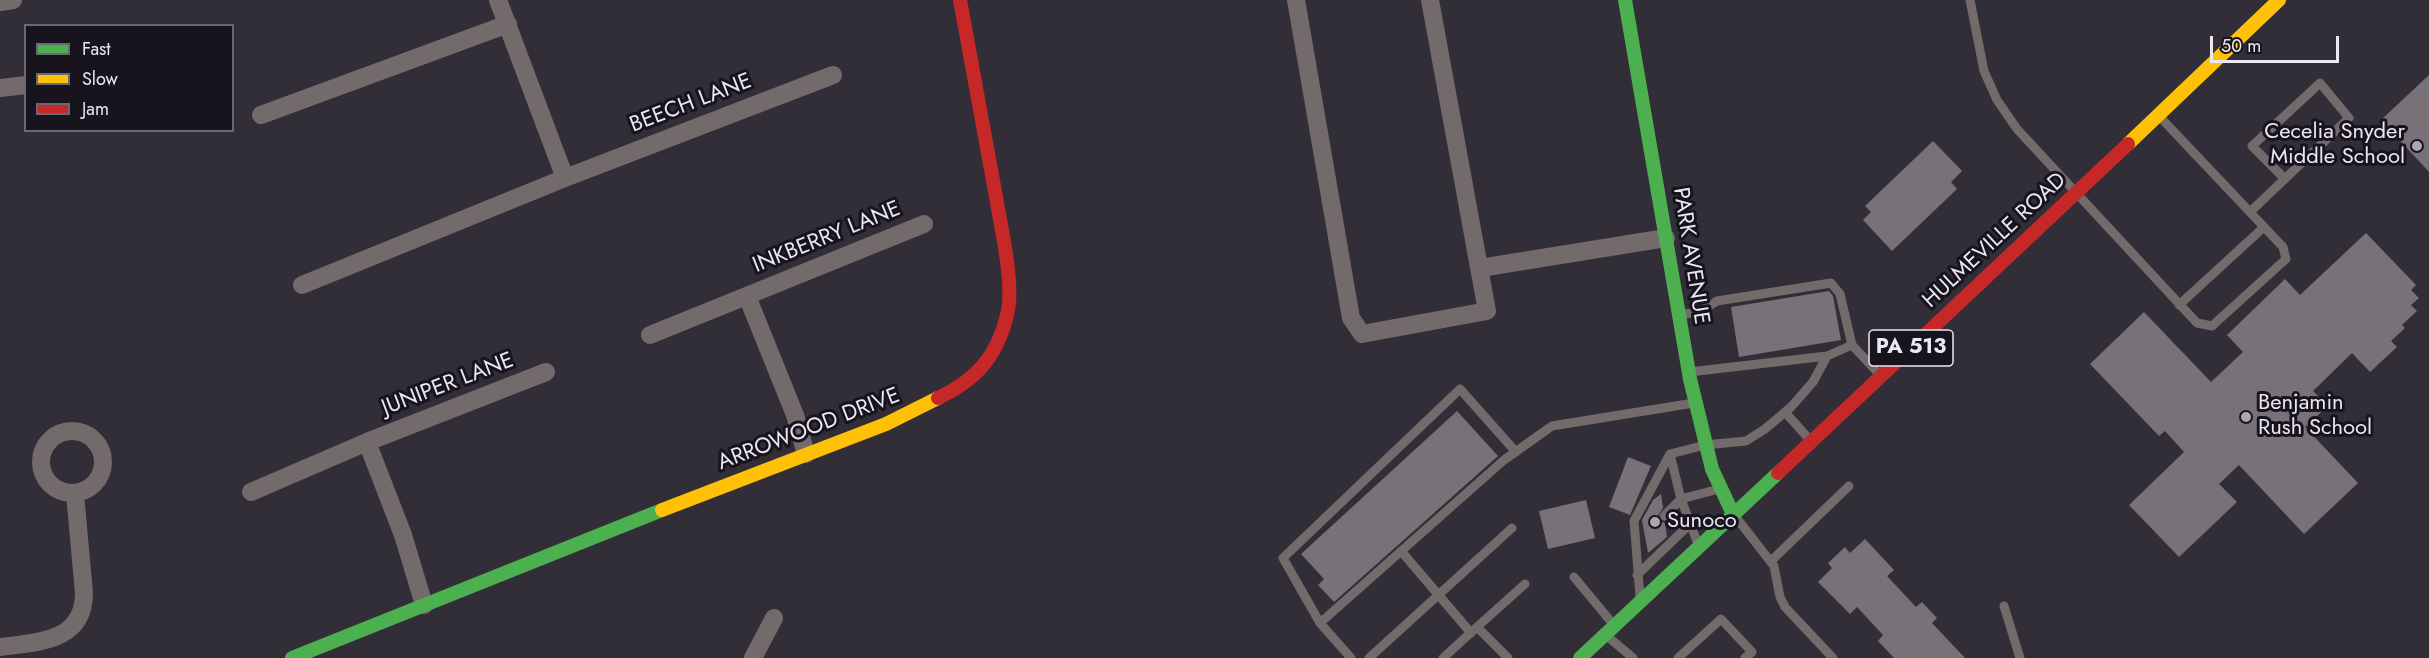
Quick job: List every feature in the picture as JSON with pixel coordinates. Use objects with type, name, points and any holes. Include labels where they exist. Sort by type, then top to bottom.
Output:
[{"type":"street","points":[[0,2],[14,0]]},
{"type":"street","points":[[498,0],[565,178]]},
{"type":"street","name":"ARROWOOD DRIVE","points":[[292,658],[886,424],[959,388],[977,374],[988,361],[1000,338],[1008,313],[1009,292],[1003,238],[960,0]]},
{"type":"street","points":[[1296,0],[1351,318],[1362,334],[1487,311],[1430,0]]},
{"type":"street","name":"PARK AVENUE","points":[[1625,0],[1689,372],[1705,445],[1734,514]]},
{"type":"street","name":"HULMEVILLE ROAD","points":[[1587,656],[1640,601],[2077,193],[2279,0]]},
{"type":"street","points":[[261,115],[508,24]]},
{"type":"street","name":"BEECH LANE","points":[[302,285],[565,178],[833,75]]},
{"type":"street","points":[[0,88],[24,85]]},
{"type":"street","name":"INKBERRY LANE","points":[[650,335],[924,224]]},
{"type":"street","points":[[1480,267],[1666,238]]},
{"type":"street","name":"INKBERRY LANE","points":[[747,296],[795,415],[806,454]]},
{"type":"street","name":"JUNIPER LANE","points":[[251,492],[367,442],[546,372]]},
{"type":"street","name":"JUNIPER LANE","points":[[367,442],[403,535],[424,605]]},
{"type":"street","points":[[0,647],[48,639],[74,626],[80,617],[84,606],[84,593],[75,494]]},
{"type":"street","points":[[753,658],[774,618]]},
{"type":"lane","points":[[1970,0],[1984,71],[1997,100],[2017,129],[2179,305],[2197,323],[2212,326],[2286,259],[2283,247],[2158,115]]},
{"type":"lane","points":[[2250,212],[2285,179],[2349,118],[2320,83],[2252,146],[2285,179]]},
{"type":"lane","points":[[2179,305],[2264,226]]},
{"type":"lane","points":[[1679,315],[1701,311],[1717,301],[1831,283],[1839,294],[1852,345],[1881,376]]},
{"type":"lane","points":[[1689,372],[1827,356],[1852,345]]},
{"type":"lane","points":[[1640,601],[1634,521],[1670,454],[1705,445],[1746,441],[1785,412],[1813,382],[1827,356]]},
{"type":"lane","points":[[1351,658],[1320,623],[1283,558],[1460,389],[1515,452]]},
{"type":"lane","points":[[1320,623],[1515,452],[1552,426],[1696,403]]},
{"type":"lane","points":[[1785,412],[1811,441]]},
{"type":"lane","points":[[1670,454],[1681,499],[1699,546]]},
{"type":"lane","points":[[1771,561],[1849,486]]},
{"type":"lane","points":[[1664,516],[1681,499],[1722,489]]},
{"type":"lane","points":[[1734,514],[1771,561],[1780,597],[1785,607],[1833,658]]},
{"type":"lane","points":[[1637,575],[1690,524]]},
{"type":"lane","points":[[1369,658],[1512,528]]},
{"type":"lane","points":[[1635,542],[1645,533]]},
{"type":"lane","points":[[1401,551],[1439,595],[1474,630],[1508,658]]},
{"type":"lane","points":[[1574,577],[1610,630],[1633,658]]},
{"type":"lane","points":[[1443,658],[1525,584]]},
{"type":"lane","points":[[2004,606],[2020,658]]},
{"type":"lane","points":[[1678,658],[1721,620],[1752,652],[1745,658]]},
{"type":"building","name":"Cecelia Snyder Middle School","points":[[2429,75],[2429,172],[2381,120]]},
{"type":"building","points":[[1933,141],[1962,171],[1951,182],[1957,189],[1892,251],[1863,220],[1871,212],[1865,206]]},
{"type":"building","points":[[2366,233],[2416,285],[2411,290],[2419,298],[2411,305],[2417,311],[2402,325],[2405,328],[2391,341],[2397,347],[2370,372],[2352,353],[2313,391],[2328,406],[2305,427],[2358,483],[2304,534],[2239,465],[2219,484],[2237,502],[2179,557],[2129,505],[2184,452],[2165,431],[2159,436],[2090,364],[2144,312],[2211,382],[2243,352],[2227,335],[2285,279],[2300,295]]},
{"type":"building","points":[[1829,291],[1833,296],[1841,340],[1739,357],[1731,307]]},
{"type":"building","points":[[1457,411],[1498,456],[1334,602],[1318,585],[1324,579],[1301,554]]},
{"type":"building","points":[[1628,457],[1651,466],[1630,515],[1609,507]]},
{"type":"building","points":[[1661,494],[1663,508],[1657,517],[1665,523],[1667,537],[1648,553],[1642,520],[1653,500]]},
{"type":"building","points":[[1586,500],[1595,538],[1548,549],[1539,511]]},
{"type":"building","points":[[1865,539],[1894,570],[1887,576],[1916,607],[1922,602],[1937,618],[1932,623],[1965,658],[1894,658],[1878,641],[1883,635],[1857,607],[1850,614],[1818,582],[1832,568],[1828,563],[1845,547],[1850,553]]},
{"type":"traffic: fast","points":[[1625,0],[1690,379],[1712,469],[1733,514]]},
{"type":"traffic: fast","points":[[1580,658],[1778,473]]},
{"type":"traffic: fast","points":[[292,658],[662,510]]},
{"type":"traffic: slow","points":[[2128,144],[2279,0]]},
{"type":"traffic: slow","points":[[662,510],[886,424],[938,398]]},
{"type":"traffic: jam","points":[[938,398],[963,383],[983,366],[1003,330],[1009,302],[1004,240],[960,0]]},
{"type":"traffic: jam","points":[[1778,473],[2128,144]]},
{"type":"place","name":"Cecelia Snyder Middle School","points":[[2417,146]]},
{"type":"place","name":"Benjamin Rush School","points":[[2246,417]]},
{"type":"place","name":"Sunoco","points":[[1655,522]]}]
